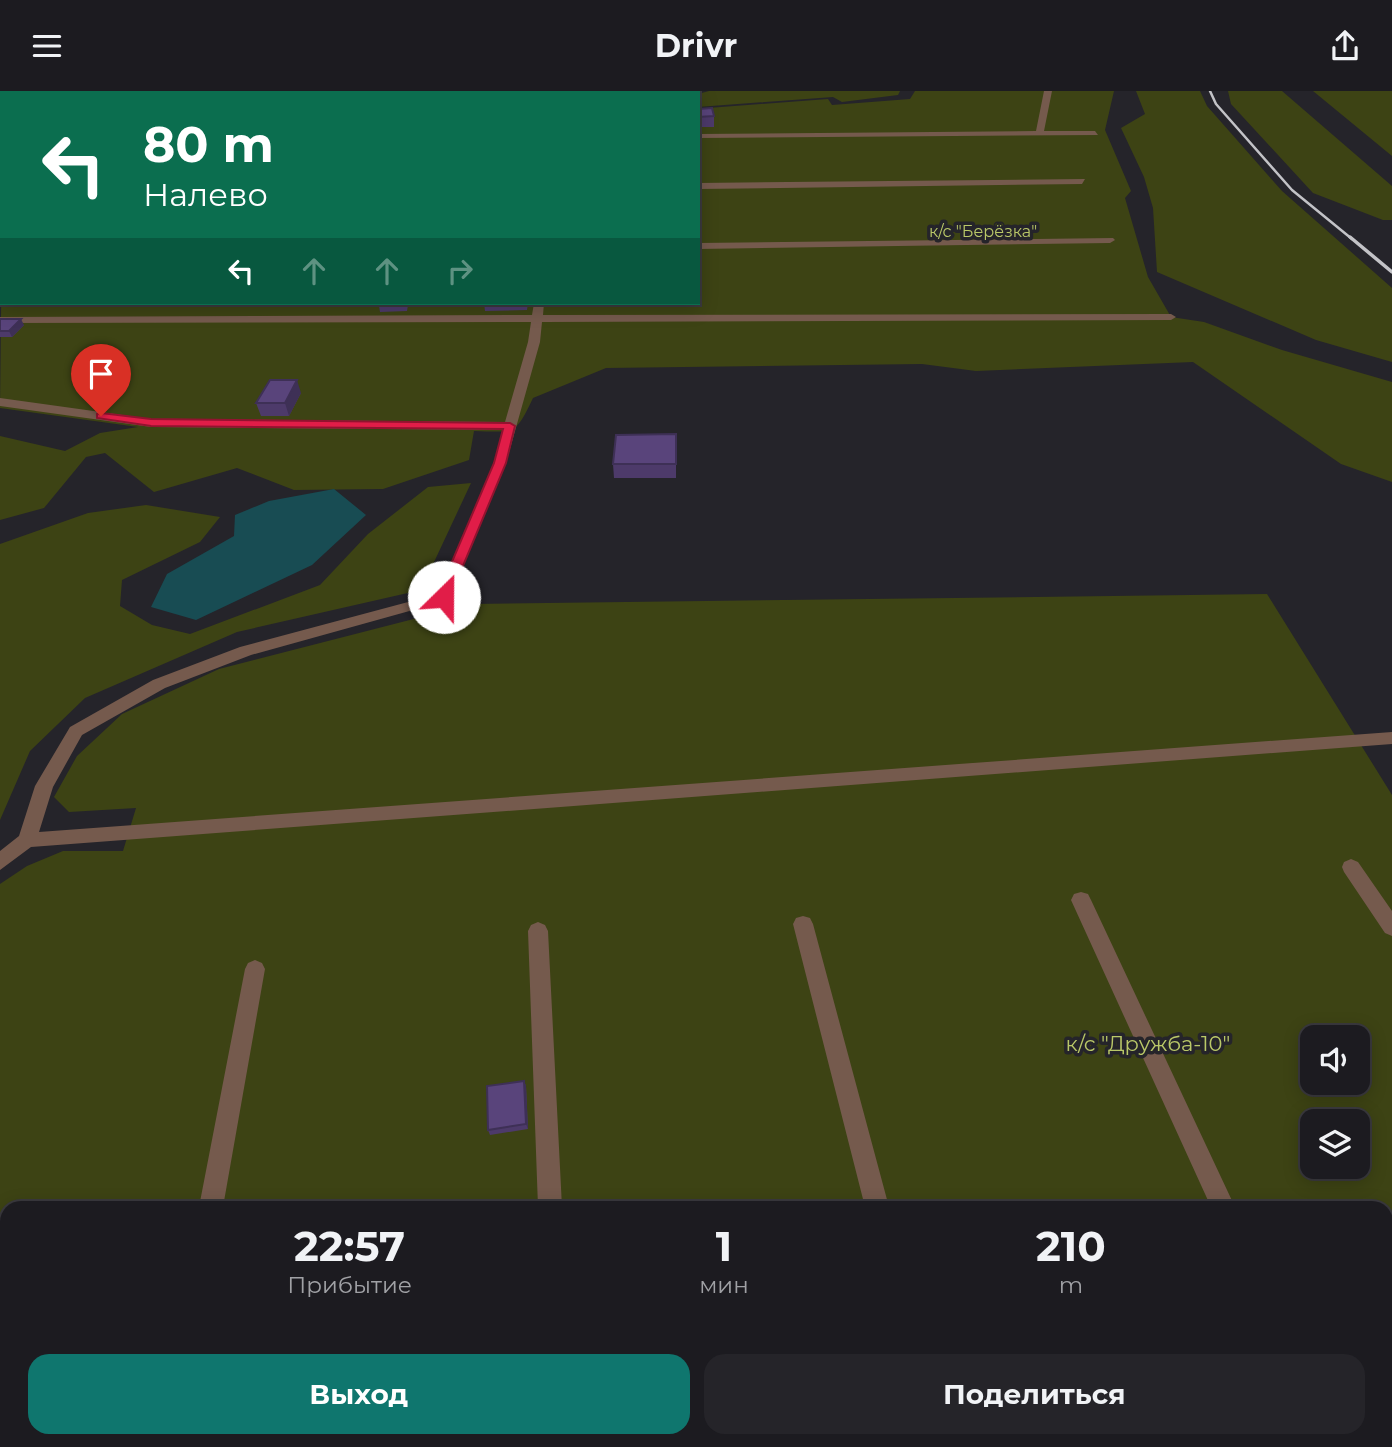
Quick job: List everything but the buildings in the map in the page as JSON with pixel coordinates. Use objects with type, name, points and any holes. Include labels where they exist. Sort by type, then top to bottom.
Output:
[{"type":"street","points":[[1039,134],[1048,91]]},
{"type":"street","points":[[700,136],[1095,133]]},
{"type":"street","points":[[700,186],[1082,181]]},
{"type":"street","points":[[700,246],[1110,240]]},
{"type":"street","points":[[0,862],[27,840],[44,786],[76,731],[159,684],[246,651],[444,597],[500,463],[534,342],[539,305]]},
{"type":"street","points":[[0,320],[536,320],[734,316],[1171,317]]},
{"type":"street","points":[[0,402],[151,423],[509,429]]},
{"type":"street","points":[[27,840],[1392,738]]},
{"type":"street","points":[[1352,867],[1392,927]]},
{"type":"street","points":[[1081,900],[1220,1201]]},
{"type":"street","points":[[803,924],[875,1201]]},
{"type":"street","points":[[538,931],[550,1201]]},
{"type":"street","points":[[212,1201],[255,969]]},
{"type":"green space","points":[[709,91],[900,91],[898,95],[842,102],[833,97],[700,107],[700,93]]},
{"type":"green space","name":"к/с \"Берёзка\"","points":[[915,91],[1114,91],[1105,130],[1131,191],[1125,198],[1148,277],[1171,317],[1204,322],[1282,350],[1392,382],[1392,482],[1341,464],[1193,362],[976,371],[922,364],[606,368],[533,398],[522,419],[512,429],[498,432],[474,431],[469,460],[383,489],[294,490],[237,468],[154,492],[105,453],[86,457],[44,508],[0,520],[0,436],[65,451],[100,433],[138,427],[0,408],[1,305],[700,305],[700,115],[710,115],[708,108],[828,99],[832,105],[910,99]]},
{"type":"green space","points":[[1136,91],[1200,91],[1207,106],[1282,191],[1392,288],[1392,362],[1316,340],[1157,272],[1153,208],[1144,177],[1121,128],[1145,114]]},
{"type":"green space","points":[[1228,91],[1282,91],[1392,186],[1392,220],[1383,220],[1313,193],[1231,104]]},
{"type":"green space","points":[[1313,91],[1392,91],[1392,156]]},
{"type":"green space","points":[[471,483],[421,590],[237,632],[85,698],[30,751],[0,820],[0,544],[88,513],[146,505],[220,517],[200,542],[122,580],[120,606],[152,625],[190,634],[320,585],[368,534],[428,487]]},
{"type":"green space","name":"к/с \"Дружба-10\"","points":[[1267,594],[1392,795],[1392,1201],[0,1201],[0,884],[27,866],[63,851],[123,851],[136,808],[69,812],[54,797],[77,756],[122,714],[219,669],[472,604]]},
{"type":"water","points":[[334,489],[366,515],[312,565],[196,620],[151,607],[167,574],[234,536],[235,515],[269,501]]},
{"type":"railway","points":[[1210,91],[1216,104],[1292,190],[1352,239]]},
{"type":"railway","points":[[1350,237],[1392,272]]},
{"type":"route","points":[[101,416],[151,423],[510,426],[500,463],[444,597]]}]
